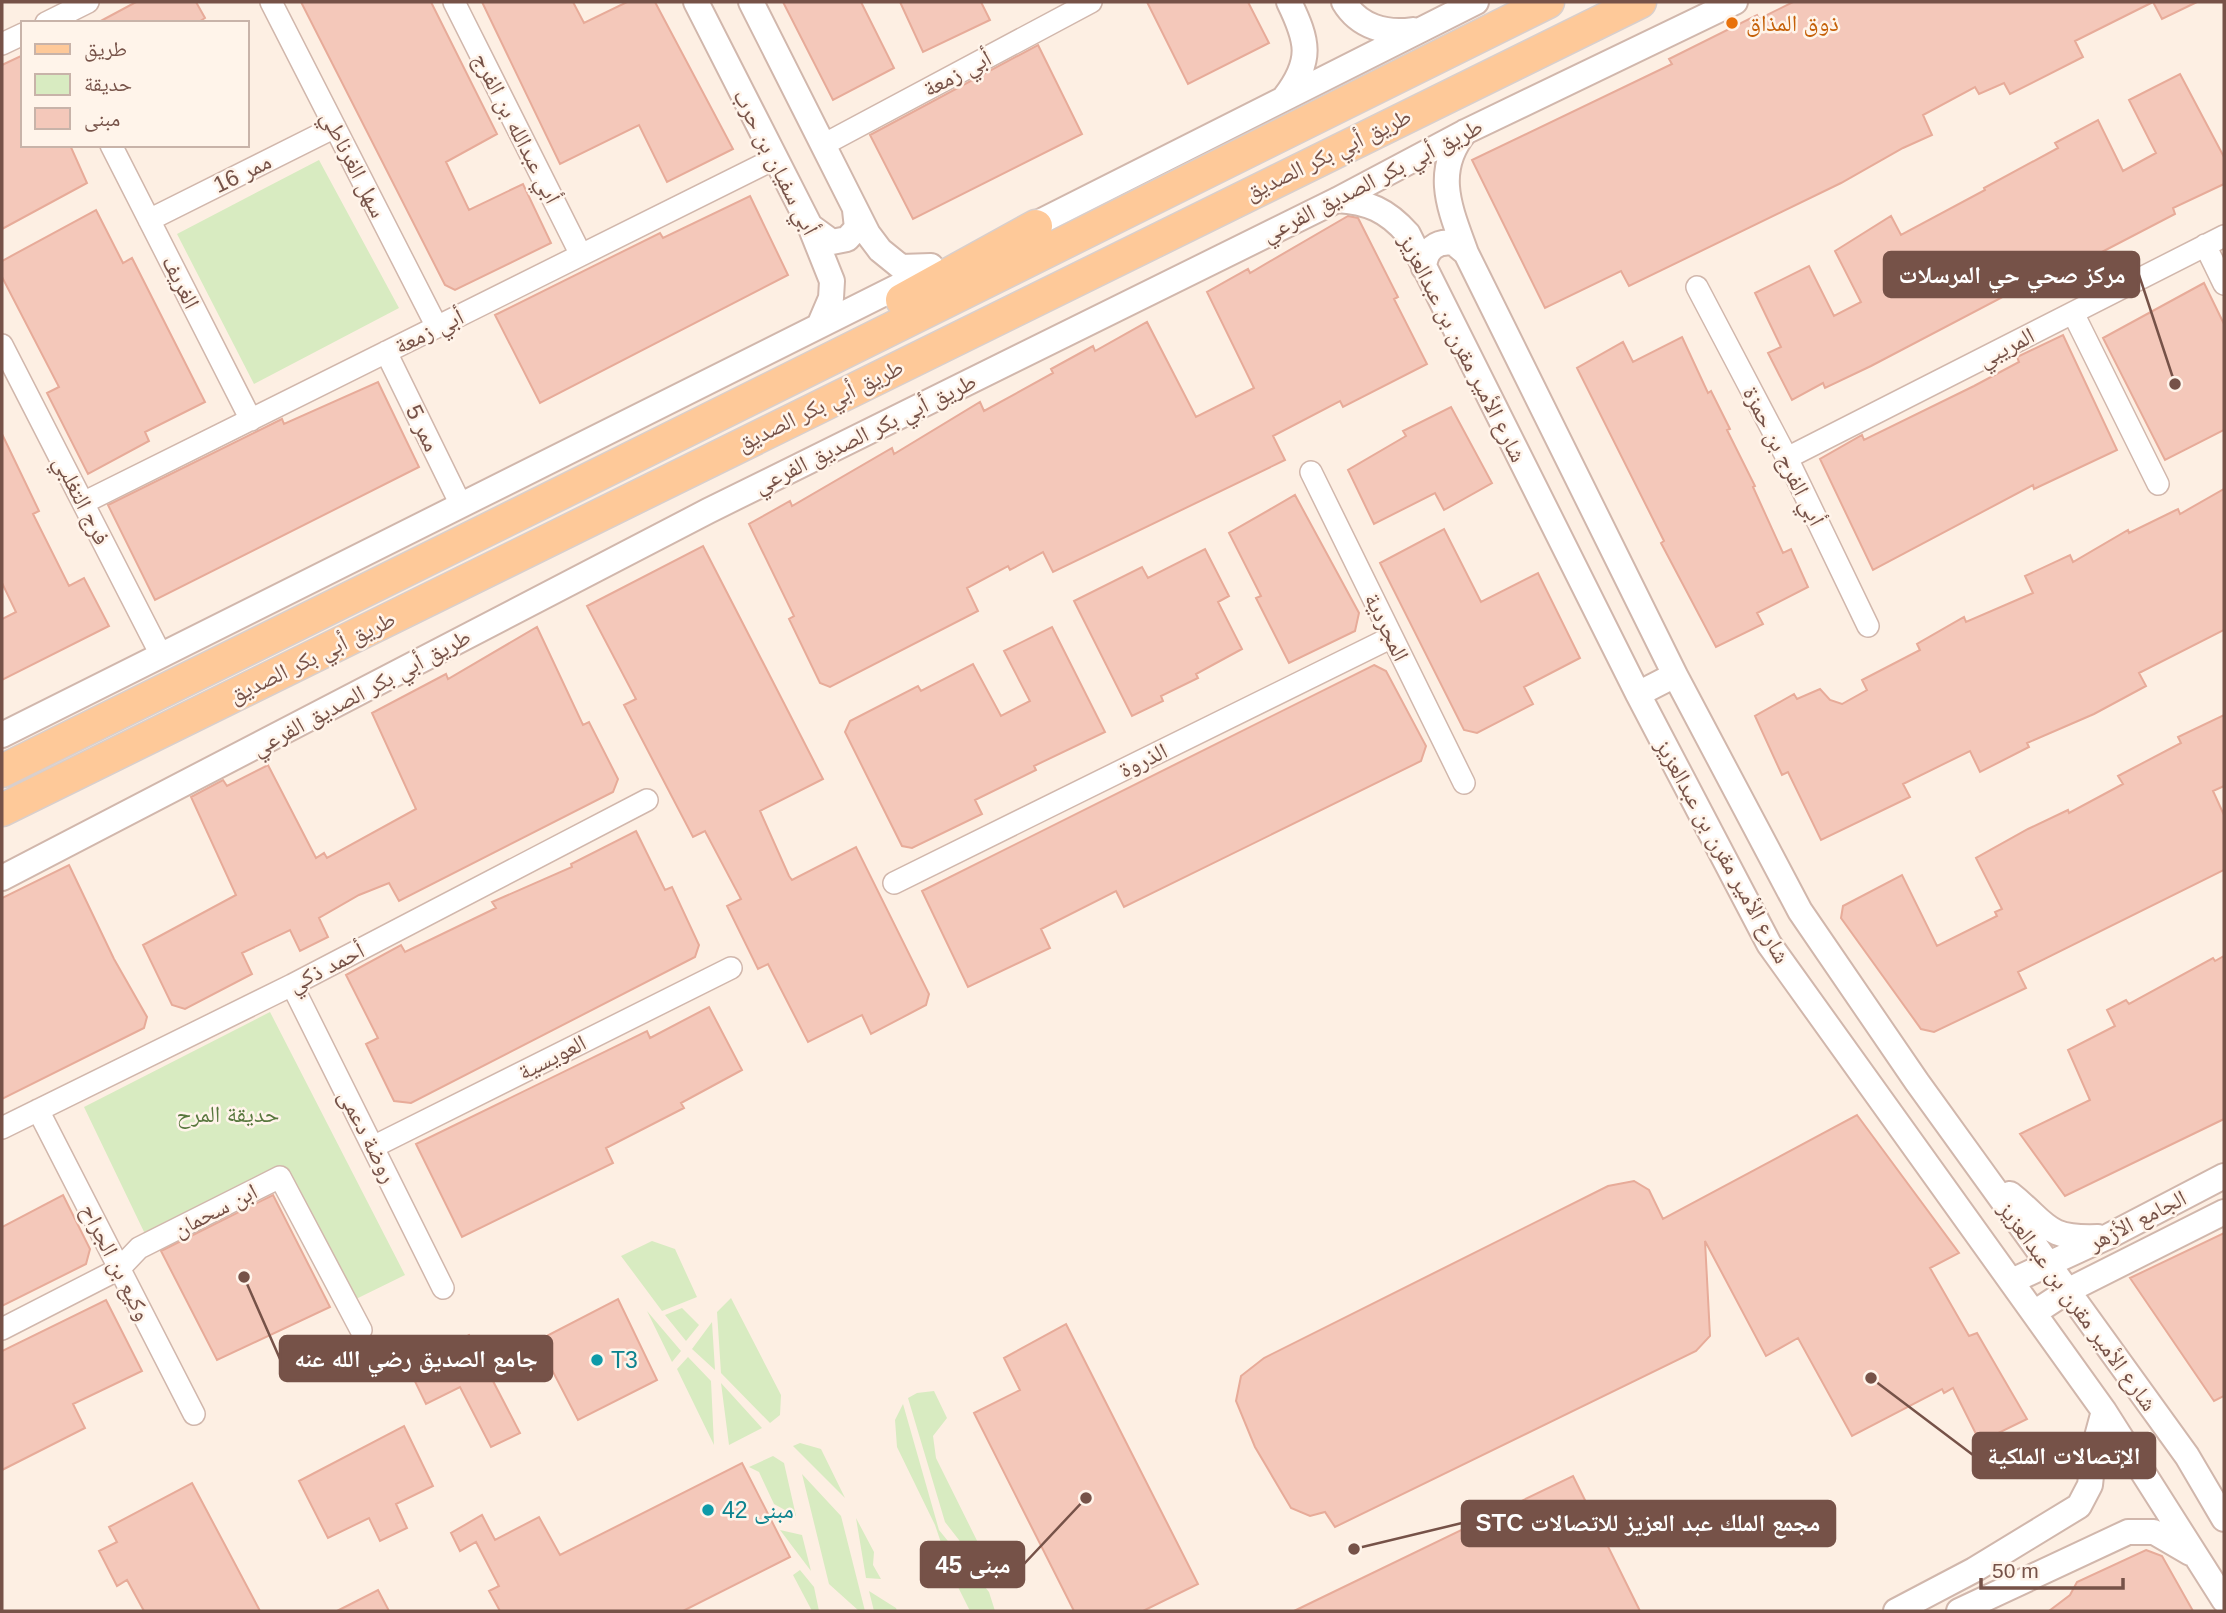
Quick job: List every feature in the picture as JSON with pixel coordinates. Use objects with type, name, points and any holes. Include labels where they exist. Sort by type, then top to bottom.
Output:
[{"type":"main road","name":"طريق أبي بكر الصديق","points":[[2,771],[1548,2]]},
{"type":"main road","name":"طريق أبي بكر الصديق","points":[[2,810],[1640,2]]},
{"type":"main road","points":[[517,513],[1036,226]]},
{"type":"street","points":[[49,21],[88,2]]},
{"type":"street","name":"سهل الغرناطي","points":[[271,2],[437,327]]},
{"type":"street","name":"أبي عبدالله بن الفرج","points":[[454,2],[581,255]]},
{"type":"street","name":"أبي سفيان بن حرب","points":[[696,2],[810,226],[832,281],[831,298],[819,326]]},
{"type":"street","points":[[751,2],[855,210],[880,250],[901,267],[942,265]]},
{"type":"street","name":"أبي زمعة","points":[[823,145],[1091,2]]},
{"type":"street","points":[[1283,99],[1300,75],[1306,47],[1303,33],[1289,2]]},
{"type":"street","points":[[1344,2],[1369,26],[1395,33],[1421,29]]},
{"type":"street","points":[[2,735],[460,503],[942,265],[1036,226],[1476,2]]},
{"type":"street","name":"طريق أبي بكر الصديق الفرعي","points":[[2,878],[708,511],[1337,201],[1465,132],[1735,2]]},
{"type":"street","points":[[2,44],[21,35]]},
{"type":"street","name":"ممر 16","points":[[149,220],[335,127]]},
{"type":"street","name":"شارع الأمير مقرن بن عبدالعزيز","points":[[1465,132],[1450,154],[1445,180],[1446,194],[1466,253],[1675,675],[1800,911],[1983,1175],[2187,1456],[2224,1519]]},
{"type":"street","name":"الغريف","points":[[112,147],[251,419]]},
{"type":"street","name":"أبي زمعة","points":[[83,503],[774,159]]},
{"type":"street","name":"شارع الأمير مقرن بن عبدالعزيز","points":[[1337,201],[1359,201],[1380,208],[1395,219],[1408,234],[1638,694],[1769,944],[2104,1411],[2224,1600]]},
{"type":"street","points":[[810,226],[832,242],[847,239],[857,228],[855,210]]},
{"type":"street","points":[[2215,241],[2224,284]]},
{"type":"street","name":"المريبي","points":[[1787,458],[2215,241]]},
{"type":"street","points":[[1424,268],[1427,253],[1439,243],[1454,243],[1466,253]]},
{"type":"street","name":"أبي الفرج بن حمزة","points":[[1698,287],[1787,458],[1868,626]]},
{"type":"street","points":[[2073,313],[2158,484]]},
{"type":"street","name":"فرج التغلبي","points":[[2,345],[161,655]]},
{"type":"street","name":"ممر 5","points":[[386,352],[460,503]]},
{"type":"street","name":"المجردية","points":[[1311,472],[1464,783]]},
{"type":"street","name":"الذروة","points":[[894,883],[1392,637]]},
{"type":"street","points":[[1638,694],[1675,675]]},
{"type":"street","name":"أحمد ذكي","points":[[2,1128],[292,985],[647,800]]},
{"type":"street","name":"العويسية","points":[[373,1146],[731,968]]},
{"type":"street","name":"روضة دعمى","points":[[292,985],[443,1288]]},
{"type":"street","name":"وكيع بن الجراح","points":[[38,1111],[194,1414]]},
{"type":"street","points":[[1983,1175],[2014,1196],[2051,1229],[2067,1238],[2109,1236]]},
{"type":"street","name":"الجامع الأزهر","points":[[2012,1281],[2109,1236],[2224,1176]]},
{"type":"street","name":"ابن سحمان","points":[[2,1329],[120,1269],[139,1248],[280,1177],[361,1329]]},
{"type":"street","points":[[2158,1210],[2173,1237]]},
{"type":"street","name":"الجامع الأزهر","points":[[2034,1312],[2069,1290],[2224,1212]]},
{"type":"street","points":[[1896,1611],[1974,1570],[2079,1506],[2090,1485],[2094,1448],[2104,1411]]},
{"type":"street","points":[[1959,1611],[2128,1532],[2154,1532],[2194,1555]]},
{"type":"green space","points":[[319,160],[399,308],[254,384],[177,234]]},
{"type":"green space","name":"حديقة المرح","points":[[270,1012],[405,1275],[356,1299],[289,1170],[277,1170],[146,1236],[84,1107]]},
{"type":"green space","points":[[652,1241],[675,1249],[697,1297],[662,1311],[621,1256]]},
{"type":"green space","points":[[731,1298],[781,1395],[780,1415],[770,1423],[721,1373],[717,1312]]},
{"type":"green space","points":[[682,1308],[699,1325],[686,1341],[665,1315]]},
{"type":"green space","points":[[647,1311],[681,1351],[672,1362]]},
{"type":"green space","points":[[712,1322],[715,1370],[692,1349]]},
{"type":"green space","points":[[688,1357],[711,1381],[714,1445],[677,1369]]},
{"type":"green space","points":[[721,1383],[762,1428],[729,1445]]},
{"type":"green space","points":[[934,1391],[947,1418],[933,1436],[936,1458],[998,1583],[994,1585],[945,1522],[908,1398],[917,1393]]},
{"type":"green space","points":[[903,1404],[939,1530],[989,1592],[995,1611],[970,1611],[952,1575],[935,1525],[897,1447],[895,1420]]},
{"type":"green space","points":[[800,1443],[821,1449],[845,1498],[793,1446]]},
{"type":"green space","points":[[773,1456],[784,1463],[796,1516],[774,1504],[759,1472],[749,1467]]},
{"type":"green space","points":[[802,1474],[841,1516],[865,1611],[859,1611],[829,1584]]},
{"type":"green space","points":[[856,1518],[874,1552],[873,1565],[881,1579],[866,1578]]},
{"type":"green space","points":[[780,1530],[802,1535],[811,1571]]},
{"type":"green space","points":[[800,1570],[814,1587],[819,1611],[812,1611],[793,1575]]},
{"type":"green space","points":[[869,1591],[896,1608],[897,1611],[874,1611]]},
{"type":"building","points":[[136,2],[196,2],[205,18],[200,21],[101,21]]},
{"type":"building","points":[[301,2],[431,2],[497,134],[446,162],[469,210],[523,184],[551,243],[455,290],[445,285]]},
{"type":"building","points":[[482,2],[573,2],[584,23],[627,2],[655,2],[733,149],[667,182],[639,125],[560,164]]},
{"type":"building","points":[[783,2],[861,2],[894,68],[833,100]]},
{"type":"building","points":[[900,2],[981,2],[990,20],[923,52]]},
{"type":"building","points":[[1147,2],[1248,2],[1269,43],[1188,84]]},
{"type":"building","points":[[1793,2],[2153,2],[2075,41],[2083,57],[2010,94],[2004,83],[1979,94],[1975,87],[1923,115],[1932,135],[1841,183],[1629,286],[1621,271],[1545,308],[1472,160],[1672,64],[1669,59],[1757,15],[1759,19]]},
{"type":"building","points":[[2153,2],[2197,2],[2162,19]]},
{"type":"building","points":[[1038,45],[1082,134],[913,219],[870,135]]},
{"type":"building","points":[[21,56],[21,147],[71,147],[87,183],[2,229],[2,65]]},
{"type":"building","points":[[2180,74],[2224,157],[2224,184],[2173,208],[2175,214],[2098,254],[2033,285],[2031,282],[1871,366],[1825,388],[1823,383],[1792,400],[1768,353],[1781,347],[1755,293],[1809,266],[1834,316],[1861,302],[1835,251],[1891,216],[1901,235],[2058,148],[2055,143],[2098,120],[2123,171],[2156,153],[2129,100]]},
{"type":"building","points":[[750,196],[788,275],[540,403],[495,315],[660,233],[663,238]]},
{"type":"building","points":[[96,210],[123,263],[132,258],[205,402],[145,432],[149,441],[88,474],[47,393],[59,387],[2,277],[2,261]]},
{"type":"building","points":[[1348,216],[1358,218],[1398,297],[1394,299],[1427,364],[1343,407],[1340,401],[1273,436],[1285,460],[1053,572],[1043,552],[1010,570],[1008,566],[967,588],[978,611],[830,687],[820,683],[789,619],[794,616],[749,524],[790,501],[792,506],[892,448],[894,454],[980,402],[984,411],[1053,373],[1051,369],[1093,346],[1095,351],[1147,322],[1196,417],[1254,388],[1207,292],[1248,269],[1250,273]]},
{"type":"building","points":[[2204,283],[2224,324],[2224,430],[2165,460],[2103,338]]},
{"type":"building","points":[[2063,335],[2117,450],[2034,489],[2033,485],[1873,570],[1820,459],[1862,435],[1864,440],[1974,386],[2019,362],[2017,357]]},
{"type":"building","points":[[1682,337],[1708,393],[1711,391],[1730,429],[1727,430],[1755,486],[1753,487],[1783,553],[1791,549],[1808,587],[1757,613],[1763,624],[1716,647],[1661,543],[1664,541],[1577,368],[1623,342],[1633,362]]},
{"type":"building","points":[[378,382],[419,467],[155,600],[108,505],[282,419],[284,424]]},
{"type":"building","points":[[1451,407],[1492,483],[1444,510],[1435,493],[1374,524],[1348,470],[1406,436],[1403,431]]},
{"type":"building","points":[[2,434],[39,511],[33,514],[69,586],[84,578],[109,626],[2,680],[2,619],[16,612],[2,583]]},
{"type":"building","points":[[2224,489],[2224,630],[2139,673],[2146,686],[2094,714],[2027,743],[2029,747],[1980,772],[1970,751],[1903,784],[1910,797],[1821,840],[1788,772],[1782,775],[1755,716],[1794,694],[1797,699],[1820,689],[1830,700],[1842,704],[1867,690],[1862,680],[1920,650],[1917,644],[1964,617],[1966,622],[2033,593],[2025,576],[2070,555],[2073,562],[2128,530],[2129,533],[2178,509],[2180,514]]},
{"type":"building","points":[[1295,495],[1359,613],[1355,631],[1289,663],[1256,598],[1261,596],[1229,533]]},
{"type":"building","points":[[1444,529],[1481,602],[1538,573],[1580,658],[1524,687],[1533,704],[1477,733],[1464,730],[1380,563]]},
{"type":"building","points":[[703,546],[823,779],[760,811],[789,876],[792,880],[856,847],[929,994],[926,1005],[871,1034],[862,1015],[808,1042],[768,964],[758,969],[727,906],[741,899],[705,831],[693,837],[624,705],[636,699],[587,606]]},
{"type":"building","points":[[1205,549],[1229,596],[1218,602],[1242,649],[1196,674],[1198,678],[1161,696],[1163,701],[1132,716],[1074,601],[1142,567],[1148,578]]},
{"type":"building","points":[[537,627],[583,725],[589,722],[618,779],[613,792],[399,901],[389,883],[359,895],[319,918],[328,937],[300,951],[290,930],[242,953],[252,974],[185,1009],[172,1005],[143,945],[236,895],[191,797],[223,780],[227,786],[268,765],[316,858],[324,853],[327,858],[416,809],[372,713],[446,674],[448,679]]},
{"type":"building","points":[[1052,627],[1105,732],[1034,766],[1036,770],[975,800],[982,814],[912,848],[902,846],[845,732],[850,721],[918,686],[921,691],[973,664],[1001,716],[1030,701],[1004,651]]},
{"type":"building","points":[[1374,665],[1386,671],[1426,746],[1421,761],[1124,907],[1116,891],[1041,929],[1050,948],[968,987],[922,891]]},
{"type":"building","points":[[2224,715],[2224,786],[2213,791],[2224,815],[2224,870],[2018,972],[2026,988],[1934,1032],[1921,1029],[1841,918],[1843,906],[1902,875],[1937,946],[1997,916],[1995,912],[2002,909],[1976,858],[2028,829],[2068,810],[2069,813],[2123,784],[2118,776],[2181,743],[2178,737]]},
{"type":"building","points":[[636,831],[665,890],[672,887],[699,945],[695,957],[411,1103],[394,1101],[366,1044],[378,1038],[346,975],[401,945],[405,952],[496,908],[492,902],[572,867],[571,864]]},
{"type":"building","points":[[69,865],[114,959],[147,1017],[144,1028],[2,1099],[2,898]]},
{"type":"building","points":[[2224,956],[2224,1119],[2065,1196],[2020,1134],[2090,1100],[2068,1050],[2115,1026],[2107,1010],[2126,1000],[2129,1004],[2213,958],[2215,961]]},
{"type":"building","points":[[709,1007],[742,1070],[681,1103],[684,1108],[606,1148],[613,1163],[462,1237],[416,1144],[647,1031],[650,1038]]},
{"type":"building","points":[[1857,1115],[1959,1253],[1930,1268],[1969,1336],[1977,1333],[2027,1419],[1980,1442],[1953,1388],[1944,1393],[1942,1389],[1852,1436],[1798,1338],[1766,1356],[1705,1241],[1710,1336],[1696,1351],[1335,1527],[1325,1512],[1310,1516],[1291,1508],[1255,1447],[1236,1401],[1241,1376],[1264,1358],[1608,1186],[1634,1181],[1649,1190],[1663,1219]]},
{"type":"building","points":[[63,1195],[90,1249],[86,1264],[2,1306],[2,1227]]},
{"type":"building","points":[[273,1195],[330,1307],[217,1360],[161,1251]]},
{"type":"building","points":[[2224,1233],[2224,1396],[2214,1401],[2130,1278]]},
{"type":"building","name":"T3","points":[[618,1299],[657,1380],[578,1420],[537,1341]]},
{"type":"building","points":[[106,1300],[142,1371],[73,1404],[85,1428],[2,1470],[2,1351]]},
{"type":"building","points":[[1066,1324],[1198,1584],[1143,1611],[1074,1611],[974,1413],[1020,1390],[1004,1358]]},
{"type":"building","points":[[469,1335],[520,1433],[491,1447],[460,1387],[426,1404],[408,1367]]},
{"type":"building","points":[[404,1426],[433,1486],[396,1504],[407,1528],[380,1541],[369,1518],[328,1538],[299,1481]]},
{"type":"building","name":"مبنى 42","points":[[742,1463],[790,1557],[683,1611],[500,1611],[489,1591],[499,1586],[476,1542],[460,1551],[451,1533],[482,1515],[495,1540],[539,1517],[560,1555]]},
{"type":"building","points":[[1573,1476],[1640,1611],[1294,1611]]},
{"type":"building","points":[[192,1483],[260,1611],[144,1611],[127,1580],[117,1586],[99,1551],[117,1542],[109,1527]]},
{"type":"building","points":[[2146,1550],[2162,1556],[2193,1611],[2049,1611],[2070,1595],[2077,1582]]},
{"type":"building","points":[[378,1590],[389,1611],[337,1611]]},
{"type":"place","name":"ذوق المذاق","points":[[1732,23]]},
{"type":"place","name":"مركز صحي حي المرسلات","points":[[2175,384]]},
{"type":"place","name":"جامع الصديق رضي الله عنه","points":[[244,1277]]},
{"type":"place","name":"T3","points":[[597,1360]]},
{"type":"place","name":"الإتصالات الملكية","points":[[1871,1378]]},
{"type":"place","name":"مبنى 45","points":[[1086,1498]]},
{"type":"place","name":"مبنى 42","points":[[708,1510]]},
{"type":"place","name":"STC مجمع الملك عبد العزيز للاتصالات","points":[[1354,1549]]}]
